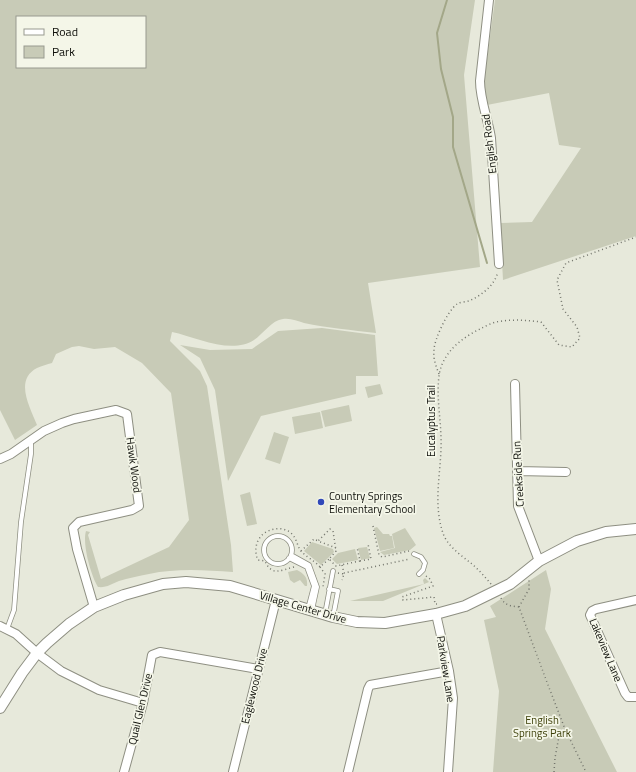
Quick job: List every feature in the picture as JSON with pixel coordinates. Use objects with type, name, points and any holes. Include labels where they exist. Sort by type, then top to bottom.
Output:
[{"type":"street","name":"English Road","points":[[489,0],[480,92],[491,138],[499,264]]},
{"type":"street","name":"Creekside Run","points":[[516,384],[518,506],[539,561]]},
{"type":"street","name":"Hawk Wood","points":[[31,439],[50,427],[74,419],[116,410],[127,414],[139,506],[132,510],[78,522],[73,528],[77,549],[94,607]]},
{"type":"street","points":[[0,459],[11,454],[31,439]]},
{"type":"street","points":[[517,471],[566,472]]},
{"type":"street","name":"Village Center Drive","points":[[0,708],[22,673],[37,653],[70,624],[94,607],[124,595],[157,586],[186,582],[230,586],[329,616],[357,622],[378,624],[436,614],[465,606],[510,584],[539,561],[577,541],[606,532],[636,529]]},
{"type":"street","name":"Eaglewood Drive","points":[[233,772],[276,600]]},
{"type":"street","name":"Lakeview Lane","points":[[636,600],[596,609],[592,611],[590,615],[625,693],[628,697],[636,697]]},
{"type":"street","name":"Parkview Lane","points":[[436,614],[449,671],[453,698],[448,772]]},
{"type":"street","points":[[3,627],[16,634],[37,653],[61,671],[98,690],[143,703]]},
{"type":"street","name":"Quail Glen Drive","points":[[124,772],[143,703],[152,655],[160,652],[258,669]]},
{"type":"street","points":[[348,772],[370,685],[449,671]]},
{"type":"lane","points":[[3,627],[14,610],[21,522],[31,454],[31,439]]},
{"type":"lane","points":[[273,536],[282,536],[290,542],[292,551],[290,557],[280,564],[270,562],[263,550],[266,541],[273,536]]},
{"type":"lane","points":[[414,556],[421,557],[425,563],[424,570],[419,574]]},
{"type":"lane","points":[[290,557],[307,567],[314,586],[310,610]]},
{"type":"lane","points":[[329,616],[329,589],[333,571]]},
{"type":"lane","points":[[329,589],[338,591],[329,616]]},
{"type":"path","name":"Eucalyptus Trail","points":[[519,607],[504,602],[484,576],[471,563],[457,553],[445,537],[439,518],[437,487],[441,448],[438,404],[439,374],[447,354],[461,340],[495,322],[517,319],[541,322],[559,345],[572,347],[580,338],[577,327],[563,309],[557,280],[566,263],[636,238]]},
{"type":"path","points":[[439,374],[434,362],[434,349],[442,326],[457,304],[478,297],[486,291],[496,278],[499,264]]},
{"type":"path","points":[[318,542],[330,529],[333,530],[336,551],[329,559],[336,566],[371,559],[368,544]]},
{"type":"path","points":[[302,551],[314,539],[318,542],[336,548]]},
{"type":"path","points":[[357,547],[360,561]]},
{"type":"path","points":[[342,565],[344,573],[414,556]]},
{"type":"path","points":[[333,571],[335,573],[344,574],[342,580]]},
{"type":"path","points":[[528,571],[529,589],[519,607],[565,729],[586,772]]},
{"type":"path","points":[[554,772],[559,736],[565,729]]},
{"type":"green space","points":[[0,0],[475,0],[464,75],[480,267],[368,283],[376,333],[322,326],[286,319],[275,322],[254,340],[235,346],[213,344],[172,332],[170,341],[200,371],[207,386],[231,545],[233,572],[180,570],[159,572],[130,578],[104,587],[98,587],[95,582],[86,552],[86,531],[90,532],[88,535],[101,579],[169,547],[189,520],[171,393],[142,363],[115,347],[94,349],[79,346],[72,347],[56,354],[52,363],[37,368],[30,373],[26,379],[26,394],[37,425],[15,440],[0,410]]},
{"type":"green space","points":[[495,0],[636,0],[636,236],[503,280],[500,223],[532,222],[581,148],[559,145],[549,93],[487,105],[484,91],[484,81]]},
{"type":"green space","points":[[322,328],[375,335],[378,376],[356,376],[356,394],[261,416],[228,481],[215,390],[200,358],[180,345],[210,350],[252,349],[278,331]]},
{"type":"green space","points":[[380,384],[383,394],[368,398],[365,387]]},
{"type":"green space","points":[[349,405],[352,421],[325,427],[321,411]]},
{"type":"green space","points":[[320,412],[323,428],[295,434],[292,417]]},
{"type":"green space","points":[[274,432],[289,437],[280,464],[265,459]]},
{"type":"green space","points":[[250,492],[257,524],[247,526],[240,495]]},
{"type":"green space","points":[[377,527],[383,534],[389,534],[392,536],[394,548],[380,551],[374,528]]},
{"type":"green space","points":[[405,528],[416,545],[410,550],[384,555],[380,552],[395,548],[392,534]]},
{"type":"green space","points":[[312,542],[333,549],[334,552],[321,565],[304,551]]},
{"type":"green space","points":[[367,547],[370,558],[361,560],[358,548]]},
{"type":"green space","points":[[355,549],[358,560],[337,564],[332,559],[338,553]]},
{"type":"green space","points":[[297,570],[305,576],[307,586],[305,586],[300,580],[294,583],[290,580],[288,572]]},
{"type":"green space","name":"English Springs Park","points":[[546,570],[551,589],[545,629],[617,772],[493,772],[499,691],[484,620],[496,617],[490,606]]},
{"type":"green space","points":[[425,578],[429,582],[383,601],[350,601],[424,584],[423,580]]},
{"type":"waterway","points":[[447,0],[437,33],[441,69],[453,117],[453,147],[487,263]]},
{"type":"place","name":"Country Springs Elementary School","points":[[321,502]]}]
